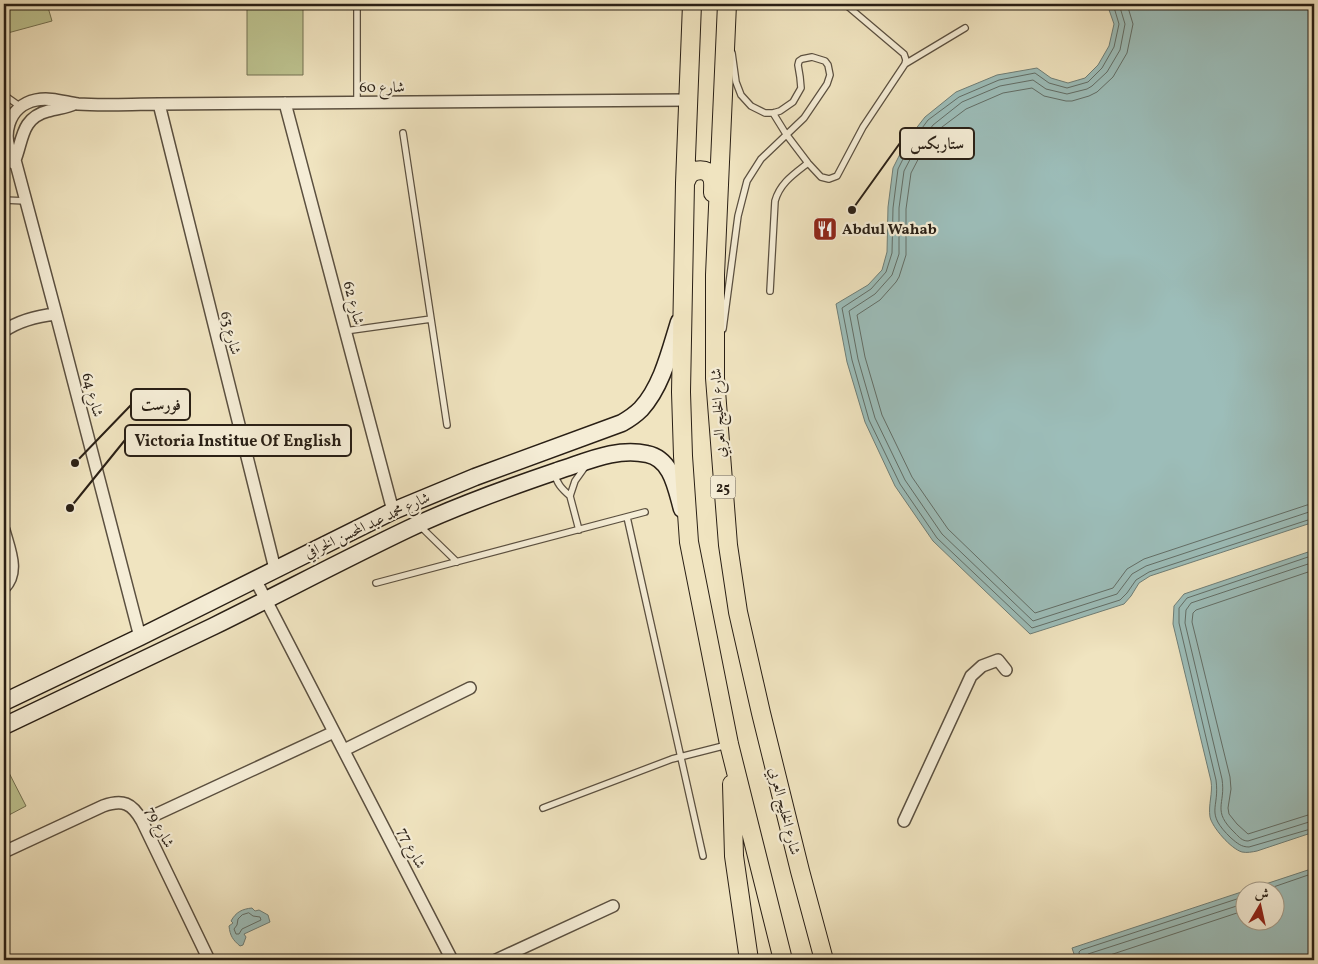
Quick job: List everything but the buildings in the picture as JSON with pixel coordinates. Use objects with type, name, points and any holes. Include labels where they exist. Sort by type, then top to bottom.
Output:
[{"type":"main road","points":[[692,4],[685,183],[681,401],[689,542],[731,750],[783,960]]},
{"type":"main road","name":"شارع الخليج العربي","points":[[727,4],[715,275],[714,378],[728,545],[738,612],[800,871],[824,960]]},
{"type":"main road","points":[[685,183],[691,173],[698,170],[707,172],[712,178],[710,258],[711,267],[715,275]]},
{"type":"main road","name":"شارع محمد عبد المحسن الخرافي","points":[[4,702],[140,637],[393,511],[442,490],[622,423],[640,410],[657,385],[682,314]]},
{"type":"main road","name":"شارع محمد عبد المحسن الخرافي","points":[[4,726],[127,669],[418,524],[511,486],[608,455],[630,452],[648,454],[662,461],[668,468],[675,483],[689,542]]},
{"type":"main road","points":[[531,456],[541,461],[550,474]]},
{"type":"main road","points":[[731,750],[734,856],[749,960]]},
{"type":"street","points":[[21,107],[42,99],[60,100],[76,104]]},
{"type":"street","name":"شارع 60","points":[[76,104],[688,100]]},
{"type":"street","name":"شارع 62","points":[[285,103],[393,511]]},
{"type":"street","points":[[12,163],[22,134],[31,120],[46,111],[76,104]]},
{"type":"street","name":"شارع 63","points":[[159,104],[275,569]]},
{"type":"street","name":"شارع 64","points":[[21,107],[11,118],[7,134],[8,149],[26,201],[140,637]]},
{"type":"street","points":[[4,331],[22,320],[56,314]]},
{"type":"street","points":[[4,530],[13,566],[12,577],[4,588]]},
{"type":"street","name":"شارع 77","points":[[255,579],[452,960]]},
{"type":"street","points":[[904,822],[971,676],[982,666],[998,660],[1006,670]]},
{"type":"street","points":[[344,750],[470,688]]},
{"type":"street","points":[[142,821],[334,732]]},
{"type":"street","name":"شارع 79","points":[[4,852],[111,804],[124,803],[134,808],[142,821],[208,960]]},
{"type":"street","points":[[496,960],[613,906]]},
{"type":"lane","points":[[357,4],[357,102]]},
{"type":"lane","points":[[845,4],[904,54],[905,64]]},
{"type":"lane","points":[[773,113],[786,134],[821,177],[829,179],[837,176],[863,127],[905,64],[965,28]]},
{"type":"lane","points":[[714,378],[729,292],[738,216],[747,181],[761,159],[804,118],[829,79],[829,70],[825,61],[812,57],[802,59],[798,65],[800,88],[797,95],[787,107],[780,111],[765,113],[751,106],[741,95],[736,82],[733,57],[726,44]]},
{"type":"lane","points":[[4,95],[21,107]]},
{"type":"lane","points":[[403,133],[448,425]]},
{"type":"lane","points":[[770,291],[776,195],[787,180],[808,163]]},
{"type":"lane","points":[[4,200],[26,201]]},
{"type":"lane","points":[[345,331],[431,319]]},
{"type":"lane","points":[[579,530],[570,496],[580,473],[592,460]]},
{"type":"lane","points":[[550,474],[556,477],[560,486],[570,496]]},
{"type":"lane","points":[[376,583],[645,512]]},
{"type":"lane","points":[[627,517],[703,856]]},
{"type":"lane","points":[[418,524],[457,562]]},
{"type":"lane","points":[[543,808],[672,759],[731,750]]},
{"type":"green space","points":[[4,4],[47,4],[52,21],[4,34]]},
{"type":"green space","points":[[247,4],[303,4],[303,75],[247,75]]},
{"type":"green space","points":[[6,767],[26,806],[9,815],[4,804],[4,768]]},
{"type":"water","points":[[1107,4],[1314,4],[1314,522],[1150,576],[1139,583],[1124,604],[1030,634],[933,541],[895,486],[865,422],[847,362],[836,304],[868,285],[882,270],[887,252],[888,207],[893,168],[907,140],[925,117],[956,92],[997,75],[1037,68],[1051,78],[1068,83],[1085,78],[1098,65],[1109,46],[1114,24]]},
{"type":"water","points":[[1314,550],[1314,832],[1257,851],[1242,852],[1233,847],[1223,837],[1211,821],[1211,781],[1173,624],[1174,606],[1184,594]]},
{"type":"water","points":[[1314,868],[1314,960],[1076,960],[1072,948],[1236,894],[1236,932],[1286,932],[1286,882],[1272,882]]},
{"type":"water","points":[[252,908],[255,911],[259,910],[268,915],[270,922],[244,934],[246,937],[243,945],[240,946],[232,938],[229,926],[233,923],[231,921],[237,913]]},
{"type":"place","name":"ستاربكس","points":[[852,210]]},
{"type":"place","name":"Abdul Wahab","points":[[825,229]]},
{"type":"place","name":"فورست","points":[[75,463]]},
{"type":"place","name":"Victoria Institue Of English","points":[[70,508]]}]
